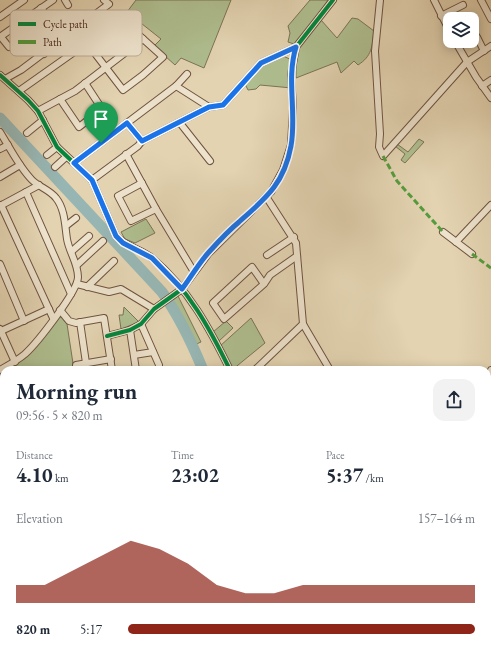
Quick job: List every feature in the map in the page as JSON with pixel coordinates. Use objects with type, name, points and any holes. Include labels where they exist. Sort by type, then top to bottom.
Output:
[{"type":"street","points":[[0,17],[24,0]]},
{"type":"street","points":[[38,10],[53,0]]},
{"type":"street","points":[[101,10],[109,4],[104,0]]},
{"type":"street","points":[[92,180],[142,141],[209,107],[223,105],[261,63],[296,47],[333,0]]},
{"type":"street","points":[[380,0],[375,58],[380,134],[379,147],[383,156],[467,62],[491,46]]},
{"type":"street","points":[[434,0],[443,20]]},
{"type":"street","points":[[481,0],[491,19]]},
{"type":"street","points":[[441,16],[463,5]]},
{"type":"street","points":[[9,47],[0,37],[10,30]]},
{"type":"street","points":[[97,56],[123,90],[163,57],[143,39]]},
{"type":"street","points":[[479,41],[484,51]]},
{"type":"street","points":[[107,336],[130,330],[141,324],[154,309],[182,289],[208,254],[237,223],[267,198],[279,179],[291,145],[293,108],[291,75],[296,47]]},
{"type":"street","points":[[459,48],[491,98]]},
{"type":"street","points":[[5,79],[41,56]]},
{"type":"street","points":[[19,91],[69,56]]},
{"type":"street","points":[[38,111],[75,91],[121,56]]},
{"type":"street","points":[[74,163],[176,86],[187,74]]},
{"type":"street","points":[[0,75],[19,91],[38,111],[57,147],[92,180],[116,236],[123,243],[152,258],[182,289],[203,319],[228,366]]},
{"type":"street","points":[[482,86],[491,80]]},
{"type":"street","points":[[60,99],[79,127],[102,109],[85,83]]},
{"type":"street","points":[[176,86],[209,107]]},
{"type":"street","points":[[27,133],[43,120]]},
{"type":"street","points":[[127,123],[142,141]]},
{"type":"street","points":[[180,123],[210,160]]},
{"type":"street","points":[[0,132],[20,165],[33,181],[57,199],[67,225],[67,239],[77,265],[77,284],[60,310],[34,345],[15,362],[8,366]]},
{"type":"street","points":[[0,149],[8,145]]},
{"type":"street","points":[[47,155],[57,147]]},
{"type":"street","points":[[126,154],[156,209],[194,272]]},
{"type":"street","points":[[55,167],[66,157]]},
{"type":"street","points":[[0,177],[20,165]]},
{"type":"street","points":[[142,183],[118,196],[131,221],[156,209]]},
{"type":"street","points":[[39,184],[1,205],[53,318]]},
{"type":"street","points":[[26,192],[71,294]]},
{"type":"street","points":[[267,198],[294,236],[296,243],[303,324],[328,366]]},
{"type":"street","points":[[456,242],[491,205]]},
{"type":"street","points":[[67,225],[76,218]]},
{"type":"street","points":[[443,232],[472,254]]},
{"type":"street","points":[[72,251],[89,236]]},
{"type":"street","points":[[267,255],[294,236]]},
{"type":"street","points":[[77,265],[103,241]]},
{"type":"street","points":[[264,284],[252,267],[213,303],[224,319],[264,284],[270,275],[297,256]]},
{"type":"street","points":[[87,287],[114,261]]},
{"type":"street","points":[[0,264],[24,321]]},
{"type":"street","points":[[77,284],[109,292],[121,289],[154,309]]},
{"type":"street","points":[[15,362],[0,330],[49,309]]},
{"type":"street","points":[[60,310],[69,321],[80,322],[104,318],[112,366]]},
{"type":"street","points":[[80,322],[86,363]]},
{"type":"street","points":[[141,324],[159,366]]},
{"type":"street","points":[[259,366],[303,324]]},
{"type":"street","points":[[130,330],[135,366]]},
{"type":"street","points":[[134,355],[153,352]]},
{"type":"street","points":[[76,366],[111,359]]},
{"type":"green space","points":[[136,0],[231,0],[204,68],[181,58],[175,65],[154,46],[161,39],[142,24],[142,10],[128,10]]},
{"type":"green space","points":[[310,0],[328,0],[297,45],[288,42],[290,33],[288,26]]},
{"type":"green space","points":[[352,18],[358,19],[374,31],[369,55],[363,62],[358,65],[354,61],[341,73],[337,62],[296,78],[296,52],[321,20],[337,38]]},
{"type":"green space","points":[[283,56],[292,60],[292,88],[260,85],[256,89],[248,90],[244,82],[262,64]]},
{"type":"green space","points":[[419,139],[424,142],[405,163],[401,160],[405,154],[395,146],[397,144],[408,152]]},
{"type":"green space","points":[[146,219],[155,233],[135,243],[125,239],[121,232]]},
{"type":"green space","points":[[178,296],[201,342],[194,345],[172,301]]},
{"type":"green space","points":[[124,307],[139,322],[121,329],[119,315],[123,315]]},
{"type":"green space","points":[[58,317],[61,317],[67,324],[73,366],[9,366]]},
{"type":"green space","points":[[251,318],[265,343],[237,366],[230,366],[220,346]]},
{"type":"green space","points":[[226,321],[233,328],[219,341],[213,332]]},
{"type":"waterway","points":[[0,118],[162,292],[185,330],[201,366]]},
{"type":"marked path","points":[[383,156],[397,181],[443,232]]},
{"type":"marked path","points":[[472,254],[491,268]]},
{"type":"cycle path","points":[[107,336],[130,330],[141,324],[154,309],[182,289],[208,254],[271,192],[283,170],[291,145],[293,108],[291,75],[296,47],[333,0]]},
{"type":"cycle path","points":[[0,75],[38,111],[57,147],[92,180],[116,236],[124,243],[152,258],[177,282],[206,324],[228,366]]},
{"type":"route","points":[[296,47],[291,75],[293,108],[291,145],[279,179],[267,198],[237,223],[208,254],[182,289],[152,258],[119,240],[112,228],[92,180],[74,163],[101,143],[127,123],[142,141],[204,111],[209,107],[223,105],[244,80],[261,63],[296,47]]}]
